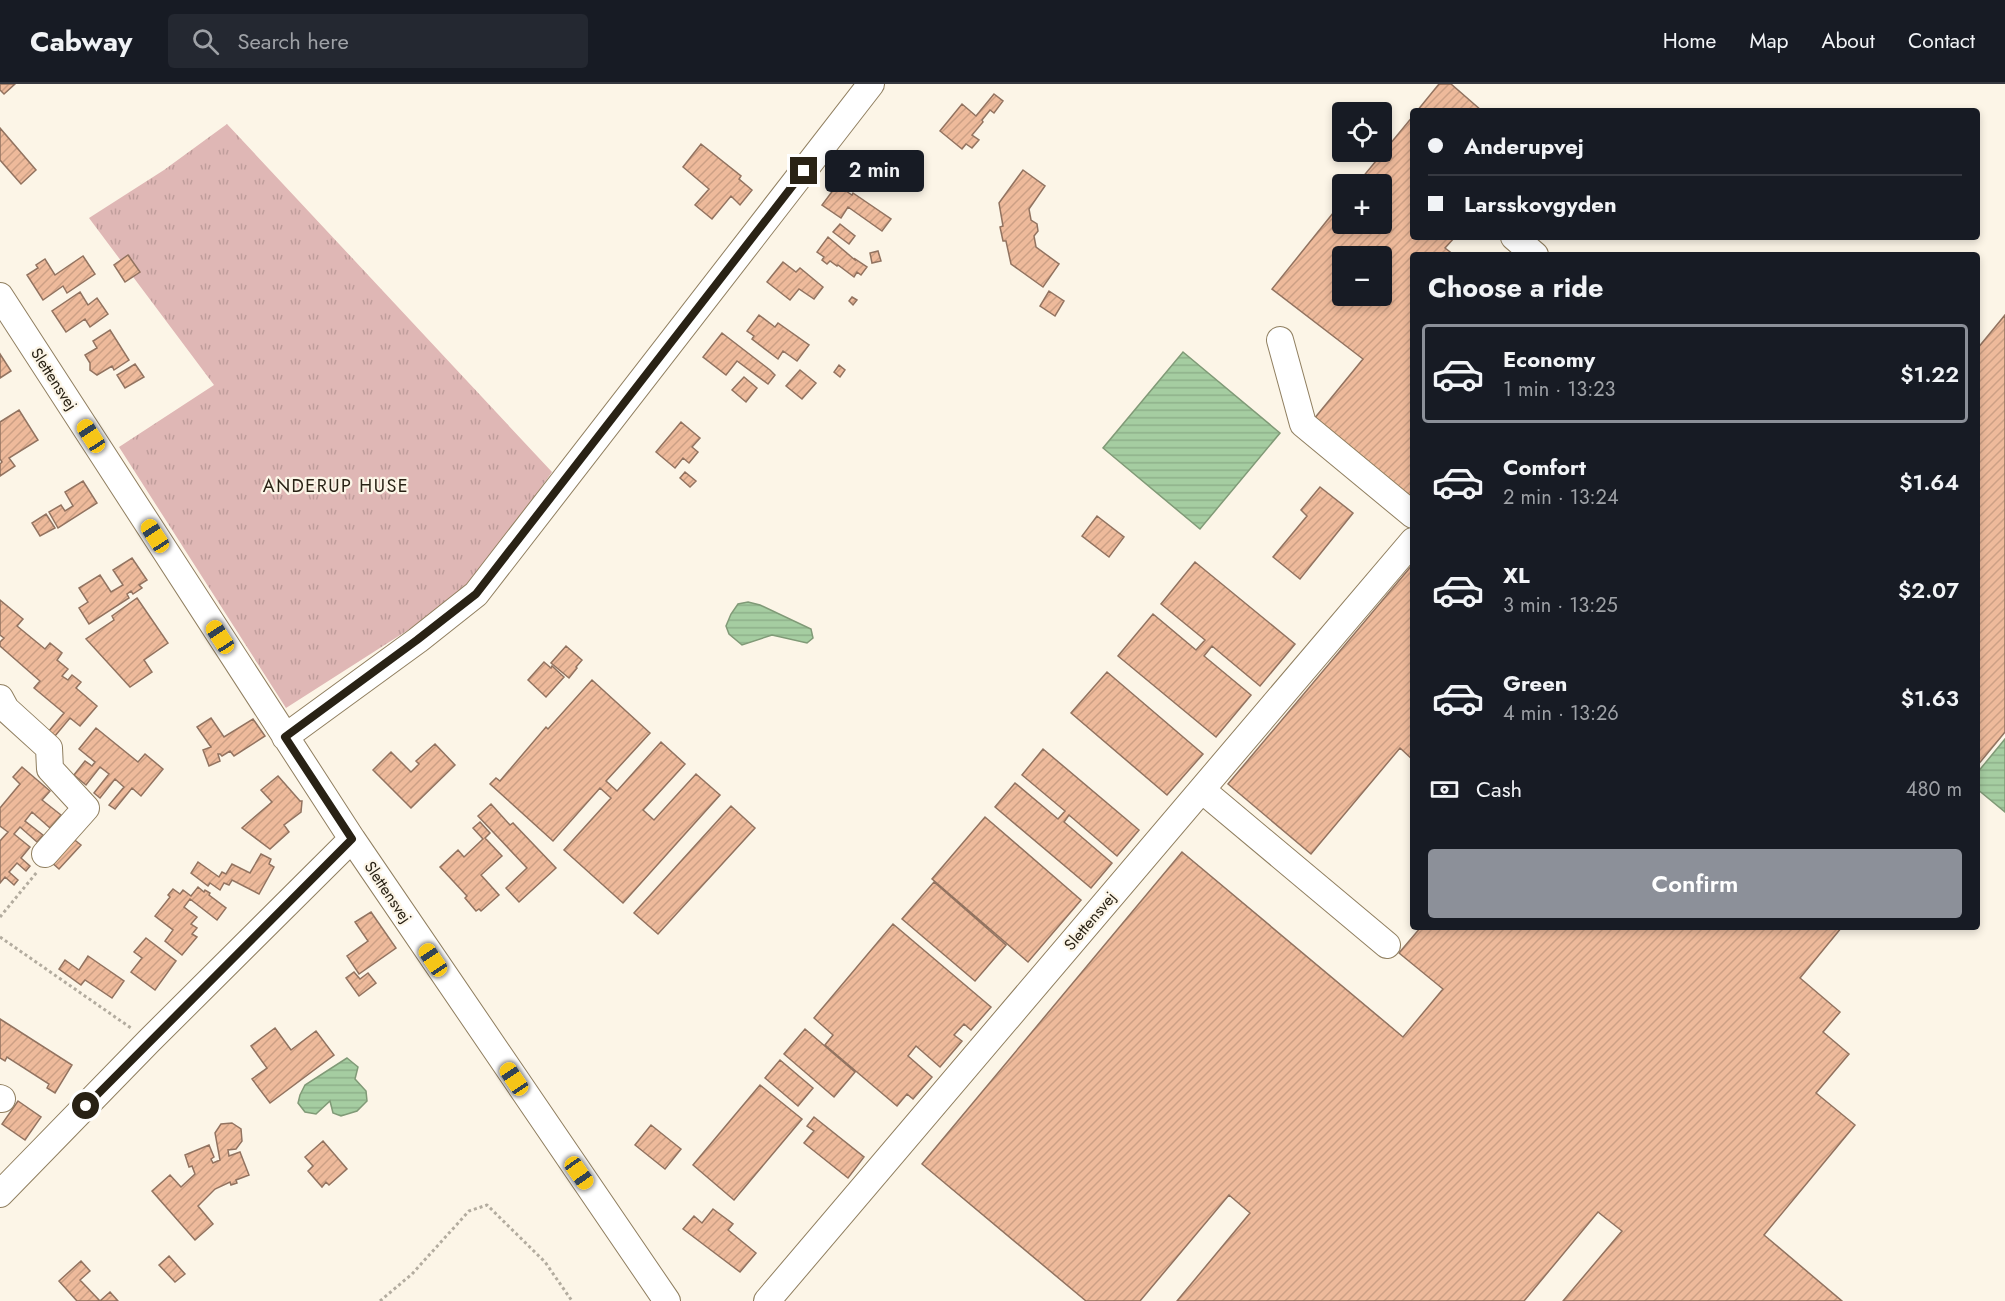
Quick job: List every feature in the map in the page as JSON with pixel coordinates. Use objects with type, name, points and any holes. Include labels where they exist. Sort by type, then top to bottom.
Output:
[{"type":"street","points":[[285,737],[476,594],[871,84]]},
{"type":"street","name":"Slettensvej","points":[[0,296],[352,839],[667,1301]]},
{"type":"street","points":[[1280,340],[1303,424],[1410,513]]},
{"type":"street","name":"Slettensvej","points":[[767,1301],[1410,545]]},
{"type":"street","points":[[0,698],[6,709],[49,748],[50,769],[86,808],[45,854]]},
{"type":"street","points":[[1202,790],[1387,945]]},
{"type":"street","points":[[0,1194],[149,1041],[352,839]]},
{"type":"path","points":[[0,917],[48,859],[45,854]]},
{"type":"path","points":[[0,937],[149,1041]]},
{"type":"path","points":[[380,1301],[412,1274],[469,1210],[487,1205],[545,1262],[572,1301]]},
{"type":"green space","points":[[227,124],[552,472],[466,593],[286,708],[119,447],[214,385],[89,218],[164,170]]},
{"type":"shaded area","points":[[1183,352],[1280,433],[1200,529],[1103,448]]},
{"type":"shaded area","points":[[748,602],[760,605],[811,629],[813,638],[807,643],[772,635],[742,645],[729,634],[726,626],[738,604]]},
{"type":"shaded area","points":[[2005,739],[2005,812],[1980,791],[1980,769]]},
{"type":"shaded area","points":[[347,1058],[358,1067],[355,1079],[366,1091],[367,1101],[357,1111],[341,1116],[333,1113],[330,1101],[316,1114],[305,1112],[298,1103],[305,1085]]},
{"type":"building","points":[[0,84],[15,84],[4,94],[0,90]]},
{"type":"building","points":[[1439,84],[1451,84],[1479,108],[1419,108]]},
{"type":"building","points":[[994,94],[1003,101],[994,113],[990,110],[972,135],[979,140],[972,148],[966,144],[962,149],[940,131],[962,104],[976,116]]},
{"type":"building","points":[[1410,120],[1410,240],[1452,240],[1445,248],[1450,252],[1410,252],[1410,498],[1314,419],[1363,359],[1272,289],[1332,214],[1332,234],[1392,234],[1392,174],[1365,174],[1375,162],[1392,162],[1392,142]]},
{"type":"building","points":[[0,128],[36,170],[21,184],[0,160]]},
{"type":"building","points":[[701,144],[741,176],[739,179],[752,190],[740,205],[731,196],[712,219],[695,205],[709,189],[683,167]]},
{"type":"building","points":[[1023,170],[1045,186],[1029,209],[1031,220],[1037,224],[1038,231],[1034,236],[1036,247],[1059,264],[1043,287],[1011,264],[1000,227],[1003,226],[999,203]]},
{"type":"building","points":[[837,185],[891,219],[882,231],[848,207],[841,218],[822,205]]},
{"type":"building","points":[[840,224],[855,236],[849,244],[833,232]]},
{"type":"building","points":[[828,237],[867,267],[861,275],[857,272],[854,277],[838,265],[830,261],[827,264],[822,260],[824,257],[817,252]]},
{"type":"building","points":[[878,251],[881,261],[872,263],[870,253]]},
{"type":"building","points":[[128,255],[140,272],[125,282],[114,265]]},
{"type":"building","points":[[83,256],[95,274],[67,293],[63,286],[43,300],[27,275],[38,268],[36,265],[45,259],[55,275]]},
{"type":"building","points":[[783,262],[796,272],[800,268],[823,287],[814,299],[799,289],[790,300],[767,282]]},
{"type":"building","points":[[1049,291],[1064,301],[1055,316],[1040,306]]},
{"type":"building","points":[[80,292],[88,305],[97,298],[108,314],[90,327],[85,319],[66,332],[52,311]]},
{"type":"building","points":[[852,297],[857,300],[853,305],[849,301]]},
{"type":"building","points":[[759,315],[775,327],[778,323],[809,345],[797,361],[783,351],[778,359],[752,339],[754,336],[747,331]]},
{"type":"building","points":[[2005,315],[2005,732],[1980,762],[1980,345]]},
{"type":"building","points":[[110,330],[129,360],[114,370],[112,366],[97,375],[90,370],[90,363],[85,355],[97,348],[93,341]]},
{"type":"building","points":[[722,333],[775,375],[768,384],[737,361],[726,375],[703,357]]},
{"type":"building","points":[[0,354],[11,371],[0,378]]},
{"type":"building","points":[[135,364],[144,377],[125,388],[117,375]]},
{"type":"building","points":[[839,365],[845,370],[840,377],[834,372]]},
{"type":"building","points":[[800,370],[816,383],[802,399],[786,386]]},
{"type":"building","points":[[744,377],[757,388],[746,402],[732,390]]},
{"type":"building","points":[[19,410],[38,440],[9,458],[15,466],[0,476],[2,462],[0,459],[0,422]]},
{"type":"building","points":[[681,422],[700,438],[692,447],[698,452],[689,463],[683,458],[675,468],[656,452]]},
{"type":"building","points":[[685,472],[696,481],[690,487],[680,478]]},
{"type":"building","points":[[83,481],[97,503],[58,528],[49,512],[61,505],[65,511],[73,506],[65,492]]},
{"type":"building","points":[[1320,487],[1353,513],[1300,579],[1273,557],[1307,516],[1301,510]]},
{"type":"building","points":[[46,514],[55,528],[40,536],[32,523]]},
{"type":"building","points":[[1097,516],[1124,537],[1109,557],[1082,536]]},
{"type":"building","points":[[132,558],[147,580],[139,585],[142,588],[133,594],[131,591],[127,594],[129,598],[89,624],[79,608],[88,602],[79,588],[100,575],[111,592],[123,585],[113,570]]},
{"type":"building","points":[[1195,562],[1295,644],[1260,686],[1212,646],[1204,656],[1251,695],[1216,737],[1118,656],[1153,614],[1196,650],[1205,640],[1161,604]]},
{"type":"building","points":[[1410,568],[1410,757],[1400,748],[1311,854],[1228,784]]},
{"type":"building","points":[[137,598],[168,643],[144,660],[152,672],[130,687],[86,639],[114,620],[112,616]]},
{"type":"building","points":[[0,600],[23,619],[17,626],[45,649],[50,643],[62,653],[57,660],[68,669],[62,676],[68,680],[72,675],[81,682],[76,688],[97,706],[80,726],[70,718],[55,736],[49,731],[64,713],[34,688],[40,681],[0,646],[4,638],[0,635]]},
{"type":"building","points":[[566,646],[582,660],[569,678],[551,663]]},
{"type":"building","points":[[544,662],[564,677],[546,697],[528,680]]},
{"type":"building","points":[[1107,672],[1203,754],[1167,795],[1071,713]]},
{"type":"building","points":[[592,680],[650,733],[606,781],[617,791],[661,742],[685,764],[643,810],[654,820],[696,774],[720,795],[623,903],[564,850],[611,798],[600,788],[553,841],[490,784],[496,778],[500,781],[546,727],[548,729]]},
{"type":"building","points":[[211,718],[224,737],[253,719],[265,736],[234,756],[230,751],[222,756],[218,754],[220,761],[209,766],[203,750],[211,747],[197,727]]},
{"type":"building","points":[[96,728],[138,762],[145,754],[163,769],[141,796],[132,788],[115,809],[109,805],[124,787],[115,779],[100,798],[94,793],[109,774],[100,767],[86,785],[74,775],[85,761],[92,766],[95,762],[79,749]]},
{"type":"building","points":[[435,744],[455,765],[411,808],[373,770],[391,752],[411,772],[419,764],[416,761]]},
{"type":"building","points":[[1043,749],[1139,830],[1117,856],[1069,815],[1064,822],[1112,863],[1091,888],[995,807],[1015,783],[1058,819],[1065,811],[1022,775]]},
{"type":"building","points":[[22,767],[50,791],[42,800],[61,815],[50,828],[32,812],[25,821],[43,835],[37,842],[20,827],[14,834],[30,847],[21,858],[30,866],[26,871],[17,863],[9,872],[18,880],[14,885],[5,877],[0,883],[0,841],[8,832],[0,826],[0,808],[20,784],[13,777]]},
{"type":"building","points":[[278,776],[302,801],[301,812],[284,825],[289,832],[270,849],[242,828],[272,802],[261,790]]},
{"type":"building","points":[[491,804],[510,825],[513,823],[556,868],[519,902],[506,888],[527,868],[478,816]]},
{"type":"building","points":[[731,806],[755,828],[658,934],[634,913]]},
{"type":"building","points":[[985,817],[1081,900],[1028,962],[932,879]]},
{"type":"building","points":[[480,822],[490,833],[485,838],[502,856],[481,875],[499,895],[481,911],[479,909],[476,911],[465,898],[467,896],[440,867],[458,850],[464,857],[483,839],[473,828]]},
{"type":"building","points":[[71,837],[81,845],[59,869],[50,861]]},
{"type":"building","points":[[1182,852],[1403,1037],[1443,989],[1399,953],[1418,930],[1840,930],[1800,978],[1840,1012],[1823,1032],[1849,1054],[1816,1093],[1855,1125],[1764,1235],[1842,1301],[1563,1301],[1622,1231],[1598,1212],[1524,1301],[1177,1301],[1250,1213],[1229,1195],[1140,1301],[1086,1301],[922,1164]]},
{"type":"building","points":[[261,854],[271,859],[269,864],[274,867],[259,894],[232,880],[229,885],[224,883],[220,890],[210,883],[208,886],[191,873],[198,862],[219,877],[222,872],[226,874],[232,864],[250,873]]},
{"type":"building","points":[[934,882],[1006,945],[975,981],[902,919]]},
{"type":"building","points":[[198,887],[210,893],[209,895],[226,908],[217,920],[190,899],[184,907],[197,917],[191,924],[197,928],[192,934],[197,937],[182,955],[165,941],[173,930],[155,916],[170,897],[168,895],[173,889],[180,894],[183,890],[191,896]]},
{"type":"building","points":[[371,912],[396,948],[359,974],[347,956],[368,941],[355,922]]},
{"type":"building","points":[[893,924],[991,1007],[971,1030],[964,1024],[954,1035],[962,1041],[940,1067],[916,1046],[908,1056],[932,1077],[913,1099],[907,1094],[897,1106],[825,1045],[833,1035],[814,1018]]},
{"type":"building","points":[[146,938],[176,961],[155,990],[131,972],[142,958],[134,952]]},
{"type":"building","points":[[88,956],[124,981],[112,998],[85,980],[81,985],[59,969],[65,960],[79,970]]},
{"type":"building","points":[[354,972],[360,979],[368,973],[376,983],[359,996],[346,978]]},
{"type":"building","points":[[0,1019],[72,1065],[55,1093],[47,1088],[49,1084],[7,1057],[5,1061],[0,1058]]},
{"type":"building","points":[[275,1028],[291,1050],[316,1031],[334,1055],[270,1103],[252,1079],[267,1068],[251,1046]]},
{"type":"building","points":[[805,1029],[855,1072],[834,1097],[784,1054]]},
{"type":"building","points":[[780,1060],[813,1088],[798,1106],[765,1078]]},
{"type":"building","points":[[760,1085],[802,1119],[734,1200],[693,1165]]},
{"type":"building","points":[[18,1101],[41,1117],[25,1140],[2,1124]]},
{"type":"building","points":[[814,1117],[864,1157],[848,1178],[804,1143],[814,1131],[807,1126]]},
{"type":"building","points":[[232,1123],[241,1129],[242,1141],[236,1149],[228,1150],[229,1156],[240,1152],[249,1175],[236,1180],[237,1183],[231,1185],[230,1182],[215,1189],[198,1206],[213,1224],[195,1240],[152,1191],[170,1175],[181,1187],[195,1174],[192,1166],[189,1167],[185,1155],[209,1145],[214,1157],[211,1159],[213,1163],[220,1160],[215,1133],[221,1124]]},
{"type":"building","points":[[651,1125],[681,1149],[665,1169],[635,1145]]},
{"type":"building","points":[[323,1141],[347,1169],[329,1185],[326,1182],[322,1187],[308,1171],[313,1166],[305,1157]]},
{"type":"building","points":[[713,1209],[733,1224],[728,1230],[756,1253],[740,1272],[683,1229],[694,1216],[702,1223]]},
{"type":"building","points":[[169,1256],[185,1274],[175,1282],[159,1265]]},
{"type":"building","points":[[81,1261],[90,1271],[80,1280],[100,1301],[77,1301],[59,1281]]},
{"type":"building","points":[[110,1292],[118,1301],[100,1301]]},
{"type":"district","name":"ANDERUP HUSE","points":[[336,486]]},
{"type":"route","points":[[86,1106],[352,839],[285,737],[476,594],[804,171]]}]
